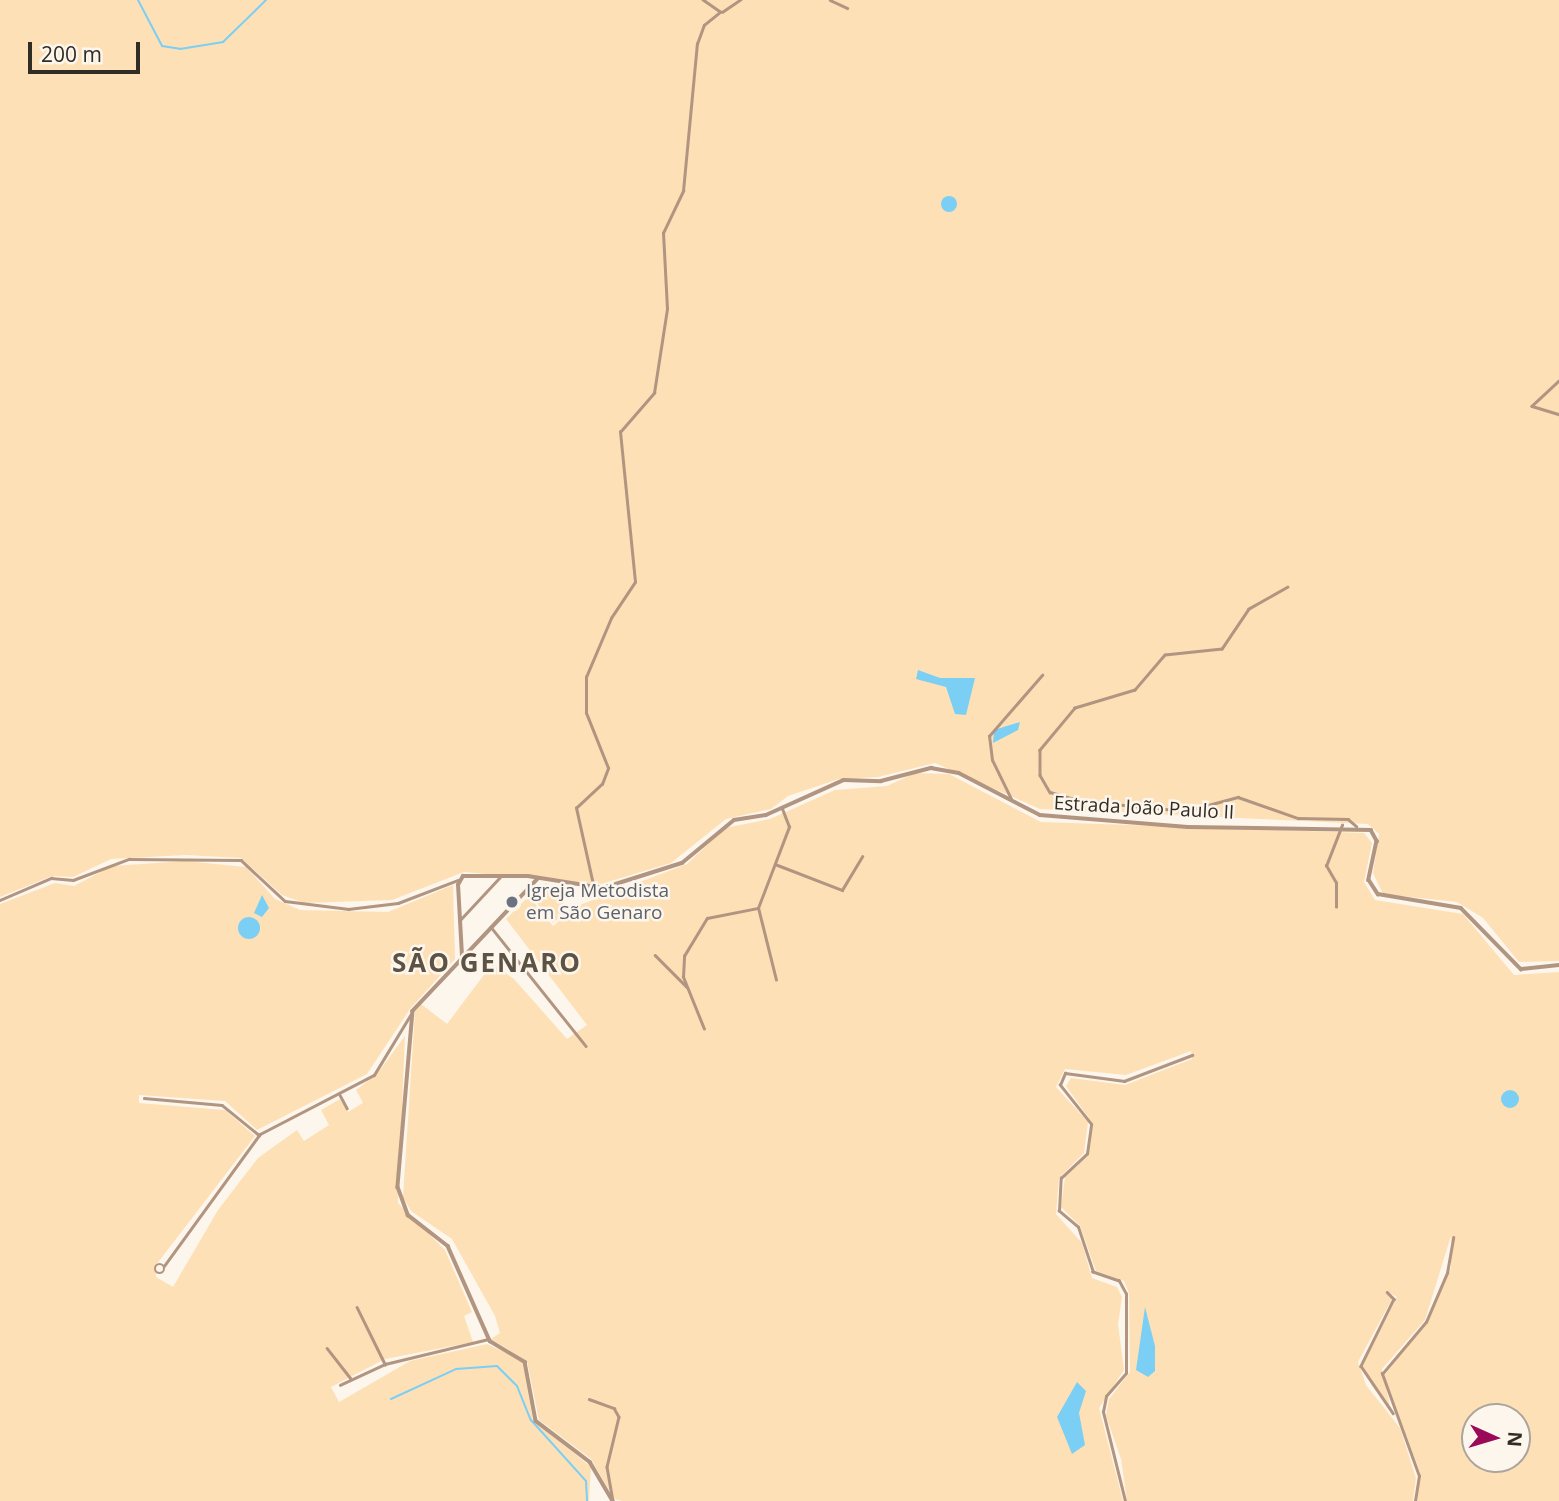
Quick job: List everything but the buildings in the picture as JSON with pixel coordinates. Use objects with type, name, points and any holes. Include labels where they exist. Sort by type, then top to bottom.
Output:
[{"type":"street","points":[[703,0],[719,6],[719,14]]},
{"type":"street","points":[[594,889],[576,808],[602,784],[608,768],[586,713],[586,677],[598,642],[636,580],[620,432],[654,393],[667,309],[663,233],[683,191],[697,44],[704,25],[740,0]]},
{"type":"street","points":[[830,0],[847,8]]},
{"type":"street","points":[[1559,382],[1532,406],[1559,414]]},
{"type":"street","points":[[1288,587],[1250,609],[1222,649],[1166,655],[1135,691],[1075,708],[1040,750],[1040,775],[1050,792],[1082,801],[1186,811],[1238,797],[1298,818],[1348,819],[1376,836],[1369,875],[1378,894],[1461,908],[1521,969],[1559,965]]},
{"type":"street","points":[[1013,803],[992,760],[989,736],[1042,675]]},
{"type":"street","name":"Estrada João Paulo II","points":[[0,900],[51,878],[73,880],[129,859],[241,860],[285,901],[348,909],[398,903],[458,880],[503,875],[539,878],[594,889],[682,863],[727,822],[779,807],[836,782],[881,781],[922,768],[959,774],[1040,815],[1188,827],[1356,826]]},
{"type":"street","points":[[776,979],[758,908],[790,822],[779,807]]},
{"type":"street","points":[[1336,907],[1336,883],[1326,866],[1342,825]]},
{"type":"street","points":[[775,864],[842,890],[862,857]]},
{"type":"street","points":[[459,921],[503,875]]},
{"type":"street","points":[[164,1266],[259,1135],[340,1096],[374,1075],[413,1011],[539,878]]},
{"type":"street","points":[[458,880],[462,957]]},
{"type":"street","points":[[704,1029],[687,987],[683,961],[702,922],[758,908]]},
{"type":"street","points":[[491,927],[586,1046]]},
{"type":"street","points":[[655,955],[687,987]]},
{"type":"street","points":[[413,1011],[400,1197],[408,1215],[444,1241],[488,1339],[523,1360],[536,1421],[590,1462],[613,1501]]},
{"type":"street","points":[[1125,1501],[1102,1412],[1106,1396],[1126,1373],[1122,1317],[1127,1297],[1119,1281],[1093,1272],[1078,1227],[1058,1208],[1061,1178],[1087,1154],[1091,1124],[1060,1085],[1065,1073],[1124,1081],[1192,1055]]},
{"type":"street","points":[[340,1096],[347,1108]]},
{"type":"street","points":[[144,1098],[222,1105],[259,1135]]},
{"type":"street","points":[[1415,1501],[1419,1476],[1395,1415],[1383,1370],[1426,1322],[1447,1273],[1453,1238]]},
{"type":"street","points":[[1387,1292],[1394,1299],[1361,1366],[1395,1415]]},
{"type":"street","points":[[357,1307],[385,1364]]},
{"type":"street","points":[[340,1385],[385,1364],[488,1339]]},
{"type":"street","points":[[327,1348],[351,1380]]},
{"type":"street","points":[[589,1399],[614,1408],[619,1417],[607,1466],[613,1501]]},
{"type":"shaded area","points":[[0,0],[1559,0],[1559,961],[1519,962],[1483,918],[1457,902],[1383,894],[1373,873],[1379,834],[1368,824],[1040,809],[935,763],[878,777],[839,779],[788,796],[771,809],[726,819],[671,863],[601,884],[464,872],[392,900],[304,903],[282,895],[241,858],[186,855],[111,859],[73,877],[52,876],[0,897]]},
{"type":"shaded area","points":[[915,773],[949,774],[1041,822],[1364,833],[1372,843],[1364,882],[1375,900],[1463,914],[1514,975],[1559,972],[1559,1501],[1417,1501],[1420,1472],[1384,1376],[1429,1318],[1451,1268],[1451,1236],[1425,1320],[1382,1369],[1391,1410],[1362,1366],[1397,1297],[1387,1291],[1393,1297],[1358,1362],[1366,1385],[1400,1428],[1416,1478],[1413,1501],[1127,1501],[1121,1459],[1106,1416],[1109,1399],[1130,1372],[1129,1293],[1124,1281],[1096,1271],[1080,1226],[1061,1207],[1065,1177],[1089,1155],[1093,1124],[1066,1086],[1071,1078],[1125,1085],[1192,1059],[1191,1051],[1126,1075],[1065,1069],[1056,1087],[1088,1122],[1084,1153],[1059,1178],[1056,1214],[1082,1243],[1092,1278],[1117,1287],[1122,1297],[1118,1324],[1124,1370],[1099,1408],[1123,1501],[614,1499],[591,1459],[539,1420],[527,1361],[491,1339],[500,1333],[495,1316],[452,1239],[411,1211],[403,1197],[415,1011],[421,1004],[447,1024],[492,964],[514,979],[567,1039],[587,1025],[506,919],[529,896],[553,926],[577,906],[687,864],[725,828],[770,819],[835,790],[887,786]]},
{"type":"shaded area","points":[[186,861],[246,867],[275,899],[300,910],[388,912],[453,885],[455,959],[410,1009],[367,1074],[257,1130],[225,1101],[139,1095],[139,1103],[225,1110],[255,1136],[156,1265],[156,1277],[173,1287],[218,1210],[258,1158],[297,1130],[304,1141],[329,1125],[321,1110],[340,1099],[348,1112],[363,1103],[356,1090],[377,1074],[405,1036],[398,1203],[445,1250],[472,1312],[464,1316],[473,1342],[385,1359],[331,1387],[339,1402],[410,1361],[487,1344],[522,1360],[533,1420],[591,1467],[589,1501],[0,1501],[0,904],[55,883],[74,886],[112,866]]},
{"type":"shaded area","points":[[546,883],[569,910],[553,923],[531,896]]},
{"type":"water","points":[[949,196],[955,198],[955,210],[949,212],[943,210],[941,204],[943,198]]},
{"type":"water","points":[[918,670],[940,678],[975,678],[966,715],[955,714],[946,687],[916,679]]},
{"type":"water","points":[[1020,722],[1018,730],[993,743],[994,730]]},
{"type":"water","points":[[262,895],[269,908],[262,917],[254,913]]},
{"type":"water","points":[[245,917],[253,917],[260,924],[260,932],[253,939],[245,939],[238,932],[238,924]]},
{"type":"water","points":[[1506,1090],[1514,1090],[1519,1099],[1517,1106],[1506,1108],[1501,1103],[1501,1095]]},
{"type":"water","points":[[1145,1307],[1155,1346],[1155,1371],[1148,1377],[1136,1370]]},
{"type":"water","points":[[1077,1382],[1086,1391],[1079,1413],[1085,1445],[1072,1454],[1057,1417]]},
{"type":"waterway","points":[[138,0],[162,46],[180,49],[223,42],[266,0]]},
{"type":"waterway","points":[[391,1399],[456,1369],[497,1366],[517,1386],[531,1420],[586,1481],[587,1501]]},
{"type":"place","name":"Igreja Metodista em São Genaro","points":[[512,902]]},
{"type":"district","name":"SÃO GENARO","points":[[487,963]]}]
